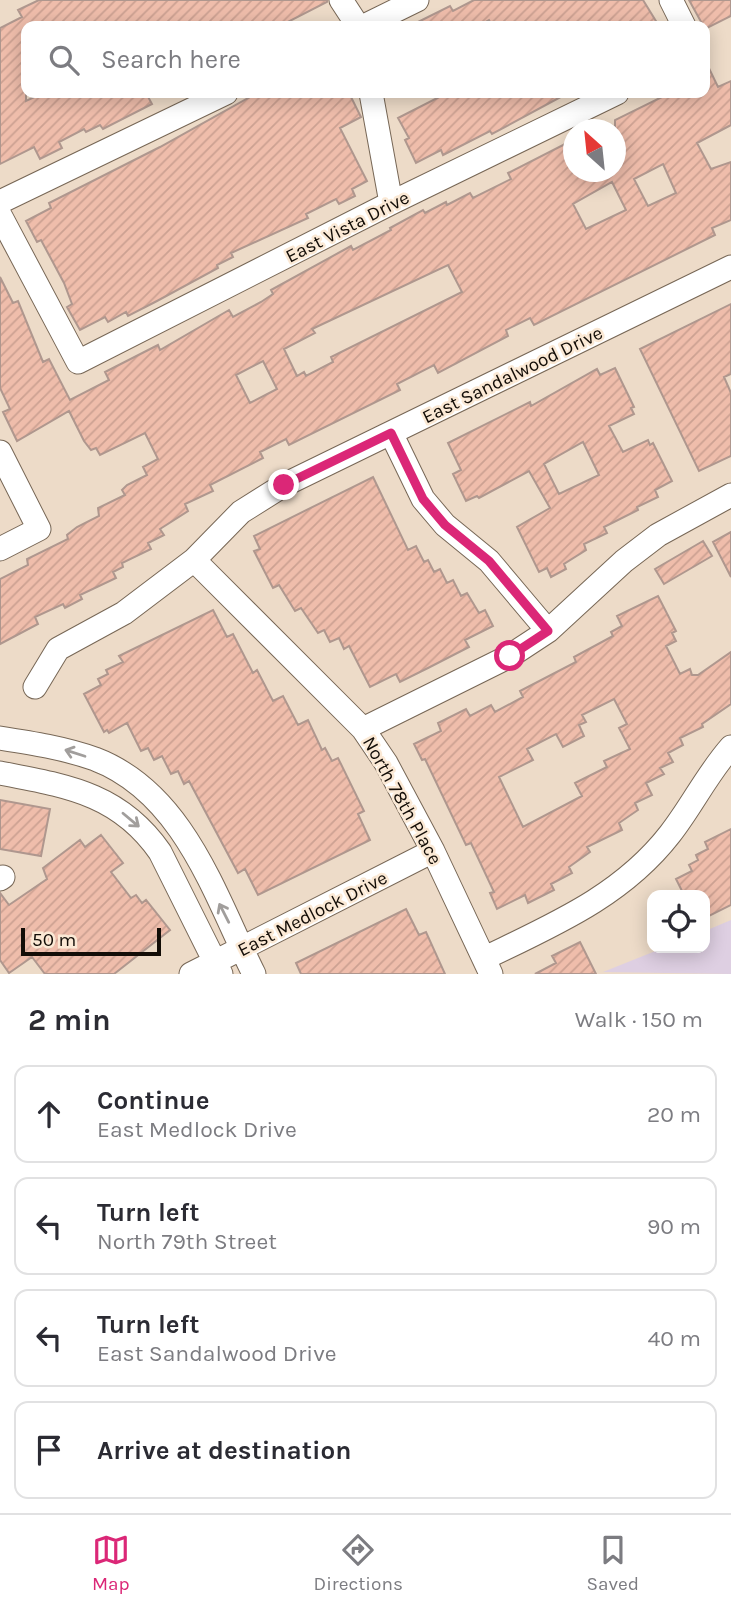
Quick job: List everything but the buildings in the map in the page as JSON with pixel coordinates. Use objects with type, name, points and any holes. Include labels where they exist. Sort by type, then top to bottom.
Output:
[{"type":"street","points":[[341,0],[355,21]]},
{"type":"street","points":[[374,21],[418,0]]},
{"type":"street","points":[[671,0],[682,21]]},
{"type":"street","points":[[0,202],[216,98]]},
{"type":"street","points":[[372,98],[391,203]]},
{"type":"street","name":"East Vista Drive","points":[[0,215],[78,362],[391,203],[607,98]]},
{"type":"street","name":"East Sandalwood Drive","points":[[35,687],[58,649],[124,613],[194,560],[252,505],[284,485],[731,267]]},
{"type":"street","points":[[391,433],[423,499],[445,525],[489,561],[548,631]]},
{"type":"street","points":[[0,452],[39,529],[0,549]]},
{"type":"street","points":[[363,729],[510,656],[548,631],[641,548],[690,516],[731,495]]},
{"type":"street","name":"North 78th Place","points":[[194,560],[363,729],[386,763],[433,851],[488,966]]},
{"type":"street","points":[[0,738],[53,746],[97,760],[127,776],[161,803],[184,835],[254,974]]},
{"type":"street","points":[[488,966],[620,886],[670,834],[712,769],[731,747]]},
{"type":"street","points":[[0,773],[80,790],[128,815],[148,834],[160,852],[218,968]]},
{"type":"street","name":"East Medlock Drive","points":[[191,974],[218,968],[242,949],[433,851]]},
{"type":"shaded area","points":[[731,920],[731,974],[603,972],[650,953],[710,953],[710,929]]},
{"type":"route","points":[[284,485],[391,433],[423,499],[445,525],[489,561],[548,631],[510,656]]}]
